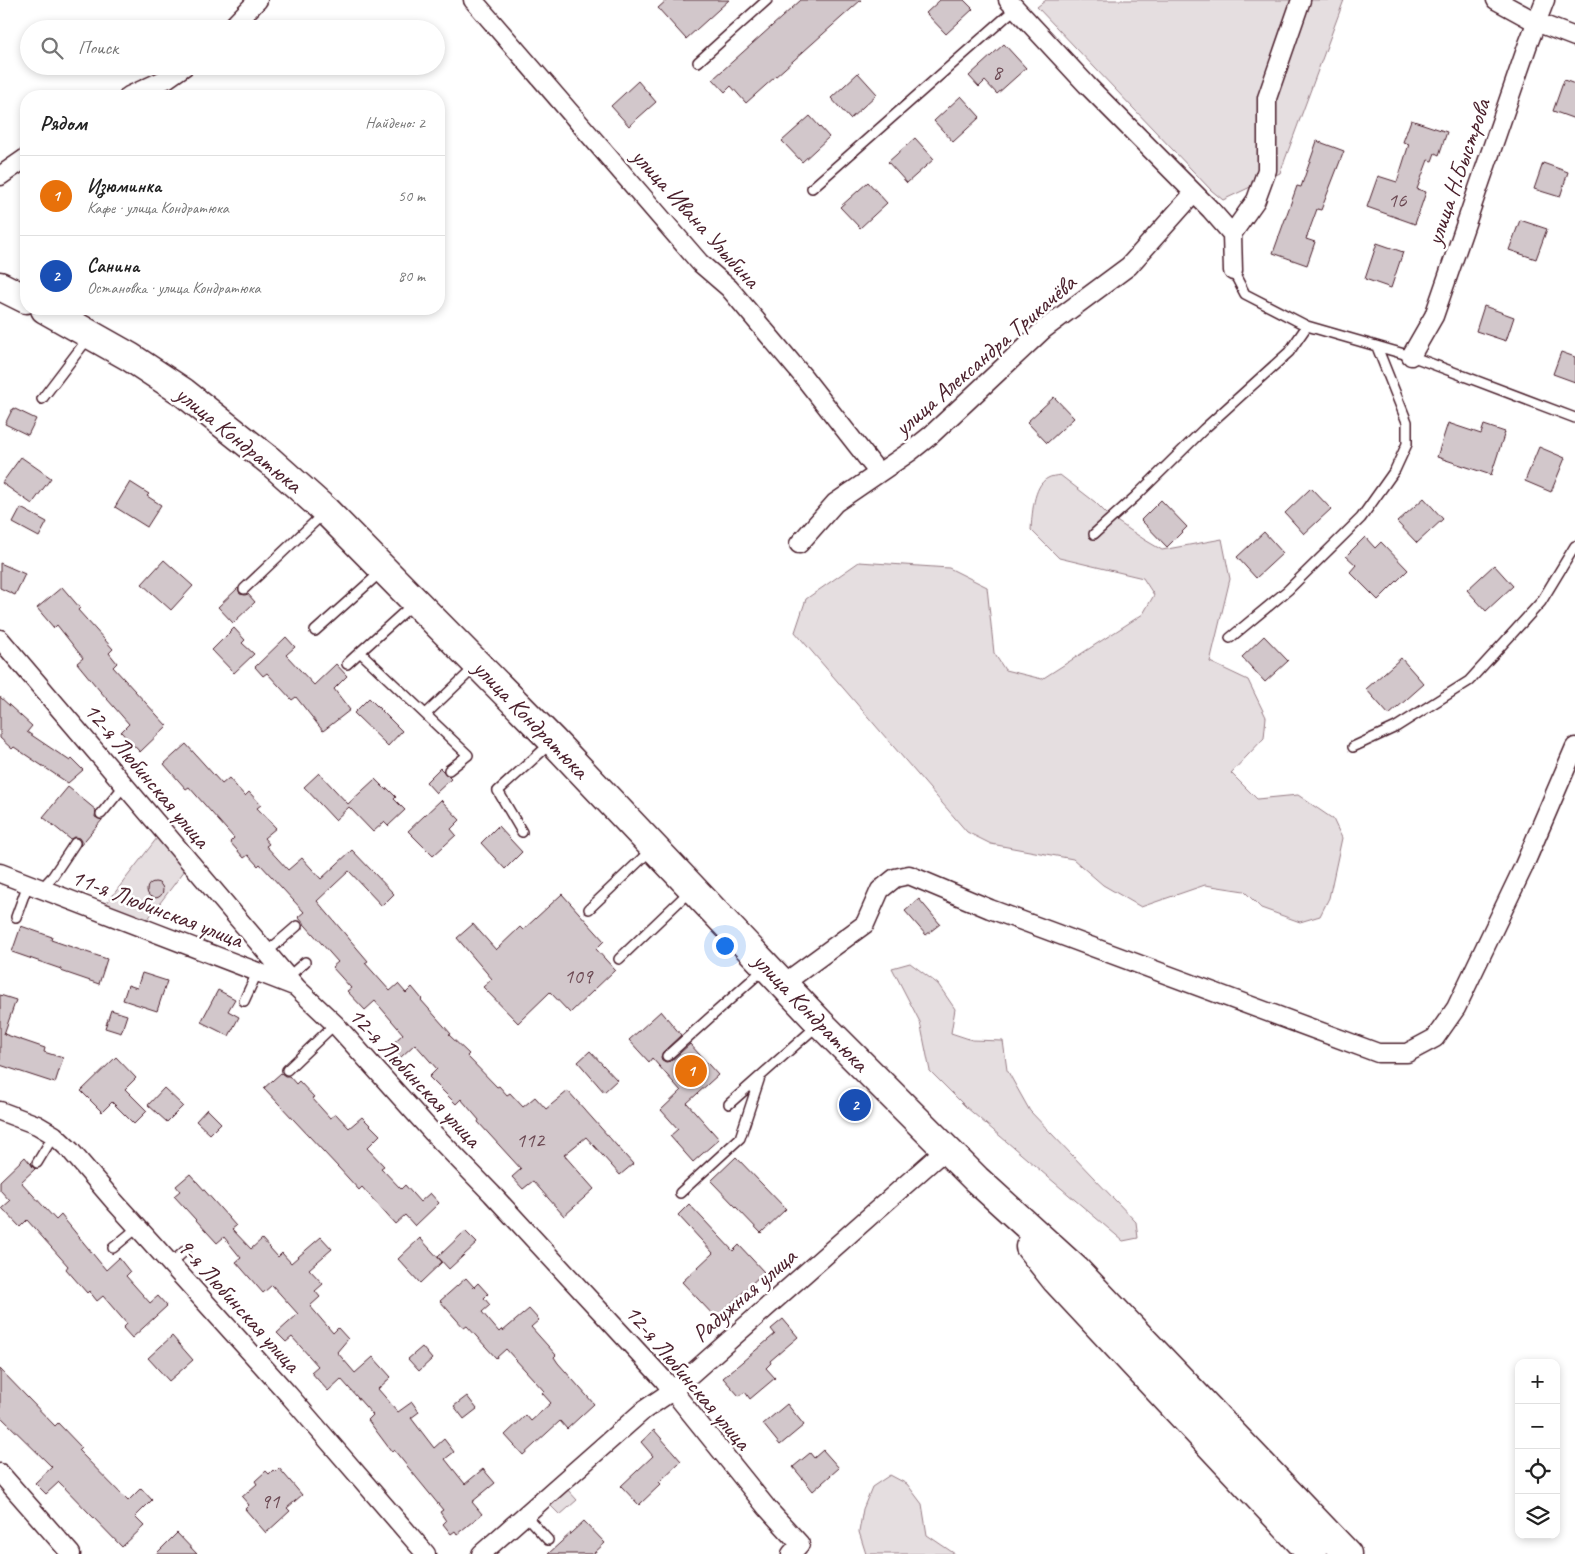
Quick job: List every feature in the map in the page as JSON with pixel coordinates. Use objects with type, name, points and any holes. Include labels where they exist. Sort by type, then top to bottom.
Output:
[{"type":"main road","points":[[0,286],[20,296]]},
{"type":"main road","name":"улица Кондратюка","points":[[56,315],[130,357],[190,398],[270,461],[326,511],[553,741],[774,976],[976,1179]]},
{"type":"main road","points":[[976,1179],[1056,1280],[1312,1554]]},
{"type":"main road","points":[[976,1179],[1076,1270],[1347,1554]]},
{"type":"street","points":[[239,20],[258,0]]},
{"type":"street","name":"улица Ивана Улыбина","points":[[473,0],[700,263],[729,288],[802,375],[878,472]]},
{"type":"street","points":[[1233,271],[1232,234],[1256,200],[1266,170],[1267,98],[1301,0]]},
{"type":"street","points":[[1496,0],[1536,22],[1575,37]]},
{"type":"street","name":"улица Н.Быстрова","points":[[1411,356],[1434,316],[1544,0]]},
{"type":"street","points":[[1012,4],[1087,85],[1232,234]]},
{"type":"street","points":[[142,90],[172,75]]},
{"type":"street","points":[[0,176],[20,162]]},
{"type":"street","name":"улица Александра Трикачёва","points":[[799,544],[835,503],[930,436],[1044,329],[1129,266],[1194,194]]},
{"type":"street","name":"12-я Любинская улица","points":[[0,639],[292,982],[335,1024],[432,1132],[664,1380],[800,1551]]},
{"type":"street","points":[[774,976],[865,924],[880,890],[895,878],[909,875],[990,909],[1378,1053],[1407,1053],[1435,1038],[1456,1008],[1523,868],[1575,746]]},
{"type":"street","name":"11-я Любинская улица","points":[[0,873],[257,973],[292,982]]},
{"type":"street","name":"9-я Любинская улица","points":[[0,1111],[37,1125],[54,1136],[71,1151],[137,1228],[288,1394],[426,1554]]},
{"type":"street","name":"Радужная улица","points":[[481,1554],[644,1410],[672,1391],[946,1148]]},
{"type":"street","points":[[0,1473],[71,1554]]},
{"type":"lane","points":[[698,62],[767,0]]},
{"type":"lane","points":[[812,188],[1012,4]]},
{"type":"lane","points":[[1233,271],[1245,294],[1307,326],[1411,356],[1575,418]]},
{"type":"lane","points":[[1094,534],[1136,497],[1204,429],[1289,352],[1307,326]]},
{"type":"lane","points":[[42,399],[91,335]]},
{"type":"lane","points":[[1230,638],[1288,590],[1361,518],[1395,470],[1407,444],[1407,422],[1377,347]]},
{"type":"lane","points":[[244,589],[326,511]]},
{"type":"lane","points":[[1353,747],[1396,727],[1469,682],[1541,602],[1575,546]]},
{"type":"lane","points":[[315,631],[383,569]]},
{"type":"lane","points":[[347,664],[416,602]]},
{"type":"lane","points":[[360,652],[468,755],[449,770]]},
{"type":"lane","points":[[426,714],[478,664]]},
{"type":"lane","points":[[522,832],[498,791],[553,741]]},
{"type":"lane","points":[[100,814],[124,786]]},
{"type":"lane","points":[[16,917],[34,886],[53,876],[75,843]]},
{"type":"lane","points":[[589,909],[654,848]]},
{"type":"lane","points":[[620,959],[692,889]]},
{"type":"lane","points":[[266,952],[297,926]]},
{"type":"lane","points":[[292,982],[305,962]]},
{"type":"lane","points":[[244,1001],[257,973]]},
{"type":"lane","points":[[667,1056],[774,976]]},
{"type":"lane","points":[[729,1104],[820,1023]]},
{"type":"lane","points":[[287,1070],[335,1024]]},
{"type":"lane","points":[[680,1193],[740,1138],[760,1076]]},
{"type":"lane","points":[[37,1163],[54,1136]]},
{"type":"lane","points":[[113,1248],[137,1228]]},
{"type":"lane","points":[[170,1264],[186,1250]]},
{"type":"lane","points":[[525,1515],[548,1540]]},
{"type":"shaded area","points":[[1046,0],[1344,0],[1280,173],[1223,200],[1211,190],[1037,7]]},
{"type":"shaded area","points":[[1060,475],[1095,502],[1109,516],[1162,550],[1222,539],[1230,579],[1210,662],[1248,680],[1266,717],[1264,738],[1231,773],[1257,799],[1298,795],[1333,819],[1342,838],[1329,898],[1320,916],[1300,922],[1261,908],[1244,891],[1205,885],[1141,907],[1103,885],[1073,859],[991,844],[967,832],[795,632],[806,599],[859,562],[949,568],[987,587],[994,653],[1005,670],[1042,679],[1143,614],[1154,595],[1143,578],[1059,558],[1031,530],[1034,501],[1039,487],[1048,478]]},
{"type":"shaded area","points":[[157,838],[185,870],[144,924],[103,908]]},
{"type":"shaded area","points":[[910,963],[938,984],[955,1009],[951,1033],[972,1040],[1003,1041],[1007,1070],[1030,1111],[1136,1222],[1138,1238],[1123,1241],[966,1107],[930,1071],[920,1022],[892,968]]},
{"type":"shaded area","points":[[890,1475],[907,1484],[922,1504],[927,1535],[955,1554],[866,1554],[859,1532],[863,1509],[872,1487]]},
{"type":"shaded area","points":[[567,1489],[577,1500],[560,1515],[550,1505]]},
{"type":"building","points":[[667,0],[729,0],[686,39],[658,8]]},
{"type":"building","points":[[801,0],[861,0],[746,103],[731,86],[725,92],[713,79]]},
{"type":"building","points":[[940,0],[964,0],[973,9],[946,34],[926,13]]},
{"type":"building","points":[[1004,44],[1026,68],[997,94],[985,81],[979,87],[969,76]]},
{"type":"building","points":[[858,73],[877,94],[850,119],[831,98]]},
{"type":"building","points":[[1564,80],[1575,84],[1575,119],[1553,111]]},
{"type":"building","points":[[638,81],[656,102],[629,126],[611,106]]},
{"type":"building","points":[[961,96],[980,117],[953,142],[934,121]]},
{"type":"building","points":[[810,116],[829,137],[802,162],[782,141]]},
{"type":"building","points":[[1411,120],[1447,132],[1439,155],[1435,153],[1432,161],[1428,160],[1417,189],[1426,192],[1415,224],[1367,207],[1378,176],[1397,182],[1409,144],[1403,142]]},
{"type":"building","points":[[915,138],[934,159],[907,183],[888,162]]},
{"type":"building","points":[[1317,141],[1344,151],[1321,210],[1317,209],[1306,239],[1315,242],[1307,265],[1273,253],[1297,186],[1301,187]]},
{"type":"building","points":[[1543,163],[1568,172],[1560,197],[1534,189]]},
{"type":"building","points":[[868,182],[887,203],[860,228],[840,207]]},
{"type":"building","points":[[1520,220],[1547,229],[1536,259],[1509,250]]},
{"type":"building","points":[[1377,243],[1403,252],[1391,288],[1365,279]]},
{"type":"building","points":[[1484,306],[1514,317],[1506,341],[1476,331]]},
{"type":"building","points":[[1561,352],[1575,357],[1575,382],[1553,374]]},
{"type":"building","points":[[1054,397],[1074,418],[1047,443],[1027,422]]},
{"type":"building","points":[[13,408],[36,419],[28,435],[5,424]]},
{"type":"building","points":[[1448,423],[1481,434],[1484,425],[1505,432],[1491,475],[1437,457]]},
{"type":"building","points":[[1539,447],[1565,458],[1551,492],[1525,481]]},
{"type":"building","points":[[21,457],[51,478],[32,504],[2,483]]},
{"type":"building","points":[[130,482],[149,494],[147,496],[161,505],[147,527],[115,507]]},
{"type":"building","points":[[1311,488],[1331,509],[1304,534],[1285,513]]},
{"type":"building","points":[[1424,498],[1443,519],[1417,543],[1397,522]]},
{"type":"building","points":[[1161,500],[1187,527],[1167,547],[1141,520]]},
{"type":"building","points":[[21,508],[47,522],[39,537],[13,523]]},
{"type":"building","points":[[1264,532],[1283,553],[1256,578],[1237,557]]},
{"type":"building","points":[[1365,537],[1375,548],[1381,542],[1408,570],[1378,600],[1350,572],[1356,565],[1346,556]]},
{"type":"building","points":[[164,560],[193,586],[171,610],[142,584]]},
{"type":"building","points":[[0,563],[25,574],[15,595],[0,588]]},
{"type":"building","points":[[1494,565],[1513,586],[1486,611],[1467,590]]},
{"type":"building","points":[[62,587],[80,608],[78,610],[113,649],[109,653],[117,663],[113,667],[167,726],[140,752],[121,732],[129,724],[77,663],[83,658],[57,625],[54,628],[37,608]]},
{"type":"building","points":[[238,588],[240,594],[248,594],[255,602],[233,623],[218,607]]},
{"type":"building","points":[[234,628],[245,640],[242,643],[254,654],[234,673],[212,650]]},
{"type":"building","points":[[1264,636],[1288,661],[1265,682],[1242,657]]},
{"type":"building","points":[[286,637],[295,647],[286,655],[314,685],[336,664],[347,676],[334,689],[350,710],[323,731],[296,697],[292,700],[267,673],[263,676],[255,667]]},
{"type":"building","points":[[1401,658],[1424,684],[1389,715],[1366,689]]},
{"type":"building","points":[[0,697],[32,726],[27,732],[70,761],[72,759],[83,770],[68,783],[14,747],[12,749],[0,738]]},
{"type":"building","points":[[369,698],[402,731],[388,746],[354,713]]},
{"type":"building","points":[[186,744],[222,784],[229,778],[245,796],[249,792],[261,805],[257,808],[276,828],[264,838],[269,844],[266,846],[288,870],[302,858],[321,879],[352,850],[394,894],[382,906],[349,871],[317,901],[368,961],[365,963],[390,991],[398,984],[406,993],[412,987],[451,1034],[449,1035],[469,1054],[467,1056],[497,1087],[499,1086],[507,1095],[510,1093],[523,1107],[535,1097],[546,1109],[568,1091],[633,1164],[620,1175],[586,1137],[564,1155],[594,1189],[564,1216],[533,1181],[523,1189],[512,1177],[521,1169],[478,1122],[479,1120],[461,1099],[456,1104],[429,1077],[437,1069],[415,1044],[400,1058],[390,1046],[403,1034],[375,1001],[365,1010],[347,991],[351,988],[332,967],[338,962],[298,917],[304,912],[260,864],[258,866],[248,855],[244,858],[230,842],[234,838],[189,787],[186,789],[164,764]]},
{"type":"building","points":[[440,768],[451,779],[436,793],[426,782]]},
{"type":"building","points":[[319,773],[348,804],[375,779],[396,797],[394,799],[405,810],[388,826],[384,822],[373,832],[349,807],[335,820],[304,787]]},
{"type":"building","points":[[68,787],[96,810],[95,817],[102,820],[80,846],[81,841],[79,838],[70,839],[43,817]]},
{"type":"building","points":[[441,800],[460,820],[451,829],[456,835],[433,856],[408,831]]},
{"type":"building","points":[[498,826],[522,852],[505,869],[481,843]]},
{"type":"building","points":[[155,882],[163,890],[155,898],[147,890]]},
{"type":"building","points":[[562,894],[604,941],[596,949],[615,970],[570,1013],[550,992],[518,1023],[483,987],[492,979],[457,938],[473,924],[496,950],[520,927],[523,930]]},
{"type":"building","points":[[919,899],[940,924],[926,935],[905,911]]},
{"type":"building","points":[[21,926],[52,937],[51,940],[107,959],[99,984],[12,952]]},
{"type":"building","points":[[142,973],[167,981],[157,1011],[123,1000],[128,985],[137,988]]},
{"type":"building","points":[[218,990],[235,999],[228,1011],[239,1017],[229,1036],[201,1022]]},
{"type":"building","points":[[0,995],[16,1000],[4,1034],[45,1048],[44,1052],[63,1058],[55,1083],[0,1065]]},
{"type":"building","points":[[111,1010],[127,1015],[121,1033],[105,1028]]},
{"type":"building","points":[[661,1011],[681,1035],[663,1052],[662,1060],[666,1062],[671,1061],[690,1044],[718,1075],[687,1103],[719,1139],[693,1162],[670,1136],[678,1129],[661,1110],[681,1091],[652,1058],[649,1062],[629,1040]]},
{"type":"building","points":[[590,1051],[617,1080],[604,1092],[578,1062]]},
{"type":"building","points":[[116,1057],[136,1078],[125,1089],[147,1111],[134,1124],[112,1102],[102,1112],[81,1091]]},
{"type":"building","points":[[281,1073],[289,1076],[296,1084],[299,1081],[330,1118],[336,1114],[349,1128],[362,1117],[380,1135],[367,1148],[384,1166],[381,1168],[401,1189],[405,1185],[420,1202],[430,1193],[439,1203],[415,1226],[405,1215],[395,1224],[362,1187],[359,1190],[264,1088]]},
{"type":"building","points":[[164,1088],[183,1106],[167,1122],[148,1105]]},
{"type":"building","points":[[207,1109],[221,1123],[210,1134],[196,1121]]},
{"type":"building","points":[[25,1157],[35,1169],[21,1182],[56,1220],[61,1215],[106,1270],[119,1258],[130,1272],[126,1276],[150,1303],[158,1296],[167,1306],[132,1338],[123,1328],[127,1324],[103,1296],[97,1301],[89,1291],[87,1293],[66,1269],[68,1266],[27,1220],[20,1227],[2,1208],[10,1201],[0,1190],[0,1181]]},
{"type":"building","points":[[736,1157],[786,1209],[761,1233],[711,1181]]},
{"type":"building","points":[[190,1174],[236,1226],[232,1229],[251,1249],[262,1239],[278,1257],[282,1253],[291,1263],[321,1237],[332,1249],[309,1269],[323,1284],[315,1291],[320,1297],[310,1306],[333,1333],[338,1328],[348,1339],[337,1352],[355,1373],[373,1357],[391,1377],[378,1389],[398,1412],[412,1402],[419,1412],[411,1418],[434,1448],[444,1439],[454,1452],[445,1459],[465,1484],[483,1469],[495,1483],[472,1502],[482,1514],[457,1534],[455,1531],[451,1534],[443,1524],[446,1521],[440,1512],[443,1510],[394,1450],[392,1452],[368,1420],[373,1415],[341,1379],[328,1391],[311,1372],[318,1366],[292,1337],[286,1342],[277,1333],[298,1314],[272,1285],[263,1293],[236,1262],[241,1258],[224,1237],[217,1243],[174,1196],[180,1191],[176,1186]]},
{"type":"building","points":[[689,1204],[733,1251],[739,1245],[764,1272],[716,1318],[682,1282],[713,1253],[678,1215]]},
{"type":"building","points":[[465,1231],[477,1243],[449,1269],[438,1257]]},
{"type":"building","points":[[420,1238],[442,1262],[420,1283],[398,1259]]},
{"type":"building","points":[[466,1278],[474,1287],[478,1283],[488,1294],[484,1298],[490,1305],[482,1312],[499,1332],[502,1329],[503,1331],[529,1309],[539,1320],[531,1327],[556,1355],[554,1357],[558,1363],[594,1404],[567,1429],[560,1421],[523,1455],[505,1435],[526,1415],[531,1421],[551,1403],[542,1393],[544,1391],[506,1349],[496,1358],[467,1326],[464,1328],[440,1301]]},
{"type":"building","points":[[783,1319],[798,1337],[770,1361],[771,1363],[766,1368],[775,1378],[750,1399],[745,1392],[739,1396],[723,1378],[775,1334],[771,1329]]},
{"type":"building","points":[[172,1336],[193,1360],[169,1381],[148,1358]]},
{"type":"building","points":[[422,1347],[432,1359],[419,1371],[408,1359]]},
{"type":"building","points":[[0,1369],[55,1426],[58,1423],[81,1447],[78,1450],[128,1501],[141,1488],[152,1500],[135,1517],[144,1526],[122,1547],[59,1482],[46,1494],[35,1483],[52,1467],[0,1416]]},
{"type":"building","points":[[467,1396],[477,1409],[464,1419],[454,1406]]},
{"type":"building","points":[[787,1404],[804,1425],[780,1445],[763,1424]]},
{"type":"building","points":[[654,1430],[681,1461],[639,1505],[621,1486],[653,1456],[641,1442]]},
{"type":"building","points":[[823,1450],[839,1468],[813,1491],[793,1467],[810,1453],[814,1458]]},
{"type":"building","points":[[279,1468],[302,1495],[287,1508],[290,1511],[266,1533],[245,1509],[249,1505],[242,1497],[257,1484],[255,1481],[266,1471],[269,1474]]},
{"type":"building","points":[[584,1521],[605,1543],[593,1554],[548,1554]]},
{"type":"building","points":[[177,1533],[197,1554],[156,1554]]},
{"type":"place","name":"Изюминка","points":[[691,1071]]},
{"type":"place","name":"Санина","points":[[855,1105]]}]
